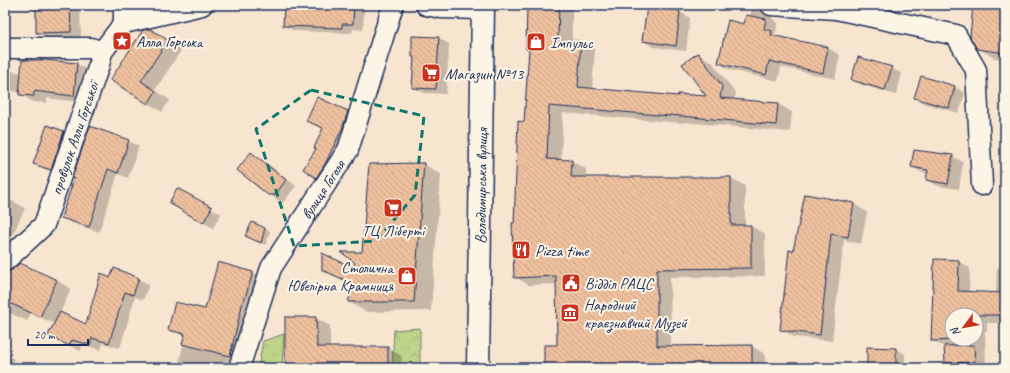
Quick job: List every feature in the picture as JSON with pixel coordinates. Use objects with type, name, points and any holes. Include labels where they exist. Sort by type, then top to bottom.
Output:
[{"type":"main road","name":"Володимирська вулиця","points":[[478,368],[482,7]]},
{"type":"street","points":[[124,14],[202,5]]},
{"type":"street","name":"вулиця Гоголя","points":[[240,368],[271,268],[348,150],[393,5]]},
{"type":"street","points":[[426,5],[441,8],[482,7]]},
{"type":"street","points":[[771,5],[841,7],[956,35],[976,70],[982,185]]},
{"type":"street","name":"провулок Алли Горської","points":[[5,261],[44,225],[100,65],[102,52],[124,14]]},
{"type":"street","points":[[5,48],[91,48],[102,52]]},
{"type":"highlighted area","points":[[311,90],[424,116],[415,195],[376,241],[294,246],[256,129]]},
{"type":"green space","points":[[420,328],[420,368],[392,368],[394,330]]},
{"type":"green space","points":[[284,334],[282,368],[258,368],[263,341]]},
{"type":"building","points":[[36,5],[70,5],[71,32],[36,33]]},
{"type":"building","points":[[284,5],[354,5],[353,24],[342,24],[342,28],[283,26]]},
{"type":"building","points":[[527,5],[559,5],[558,41],[581,41],[578,87],[678,96],[678,94],[706,96],[682,64],[698,53],[722,86],[720,98],[778,103],[776,125],[549,106],[547,159],[572,160],[571,177],[731,177],[731,225],[751,225],[751,268],[657,269],[657,346],[752,345],[752,368],[544,368],[544,345],[557,345],[556,276],[514,278],[512,223],[514,223],[518,121],[524,122],[529,49],[526,49]]},
{"type":"building","points":[[973,5],[1005,5],[1005,53],[977,49],[970,37]]},
{"type":"building","points":[[647,7],[680,11],[676,46],[642,41]]},
{"type":"building","points":[[746,15],[766,19],[764,29],[772,31],[771,35],[828,47],[823,73],[769,61],[766,75],[718,63],[728,20],[744,24]]},
{"type":"building","points":[[150,29],[168,40],[141,81],[156,91],[148,104],[110,80],[143,30]]},
{"type":"building","points":[[412,36],[439,37],[436,89],[412,88],[414,57],[412,57]]},
{"type":"building","points":[[858,57],[892,67],[885,90],[851,80]]},
{"type":"building","points":[[22,60],[45,60],[77,63],[74,96],[34,91],[34,96],[19,95]]},
{"type":"building","points":[[921,76],[955,86],[949,108],[914,98]]},
{"type":"building","points":[[317,97],[348,111],[342,129],[325,164],[316,178],[303,169],[316,149],[314,148],[323,128],[306,121]]},
{"type":"building","points":[[47,125],[64,131],[51,170],[33,164]]},
{"type":"building","points":[[90,126],[129,140],[118,173],[108,169],[89,227],[61,218],[74,179],[72,178]]},
{"type":"building","points":[[914,150],[953,155],[948,184],[926,180],[928,170],[911,167]]},
{"type":"building","points":[[251,152],[286,180],[275,195],[268,195],[237,170]]},
{"type":"building","name":"ТЦ Ліберті","points":[[424,163],[414,302],[348,302],[354,284],[322,270],[322,253],[352,267],[355,263],[341,252],[362,252],[369,164]]},
{"type":"building","points":[[177,188],[212,207],[203,223],[169,203]]},
{"type":"building","points":[[805,194],[854,203],[848,237],[831,234],[820,335],[780,330],[789,250],[793,251]]},
{"type":"building","points":[[252,222],[265,228],[261,243],[245,236]]},
{"type":"building","points":[[934,259],[959,260],[958,291],[1005,293],[1005,315],[984,315],[984,307],[944,307],[944,341],[931,341]]},
{"type":"building","points":[[218,262],[253,272],[245,298],[244,297],[230,356],[182,344],[185,334],[168,330],[175,302],[205,309]]},
{"type":"building","points":[[20,263],[57,280],[40,317],[5,301],[5,272],[12,270]]},
{"type":"building","points":[[114,268],[139,278],[133,295],[125,292],[109,343],[92,338],[90,345],[72,340],[69,346],[48,335],[60,312],[86,324],[101,273],[110,278]]},
{"type":"building","points":[[285,317],[316,317],[317,347],[388,347],[388,368],[285,368]]},
{"type":"building","points":[[867,347],[896,348],[896,368],[867,368]]},
{"type":"building","points":[[944,347],[974,347],[975,362],[945,363]]},
{"type":"place","name":"Алла Горська","points":[[122,41]]},
{"type":"place","name":"Імпульс","points":[[536,42]]},
{"type":"place","name":"Магазин №13","points":[[431,73]]},
{"type":"place","name":"ТЦ Ліберті","points":[[393,208]]},
{"type":"place","name":"Pizza time","points":[[521,250]]},
{"type":"place","name":"Столична Ювелірна Крамниця","points":[[407,276]]},
{"type":"place","name":"Відділ РАЦС","points":[[571,283]]},
{"type":"place","name":"Народний краєзнавчий Музей","points":[[570,313]]}]
